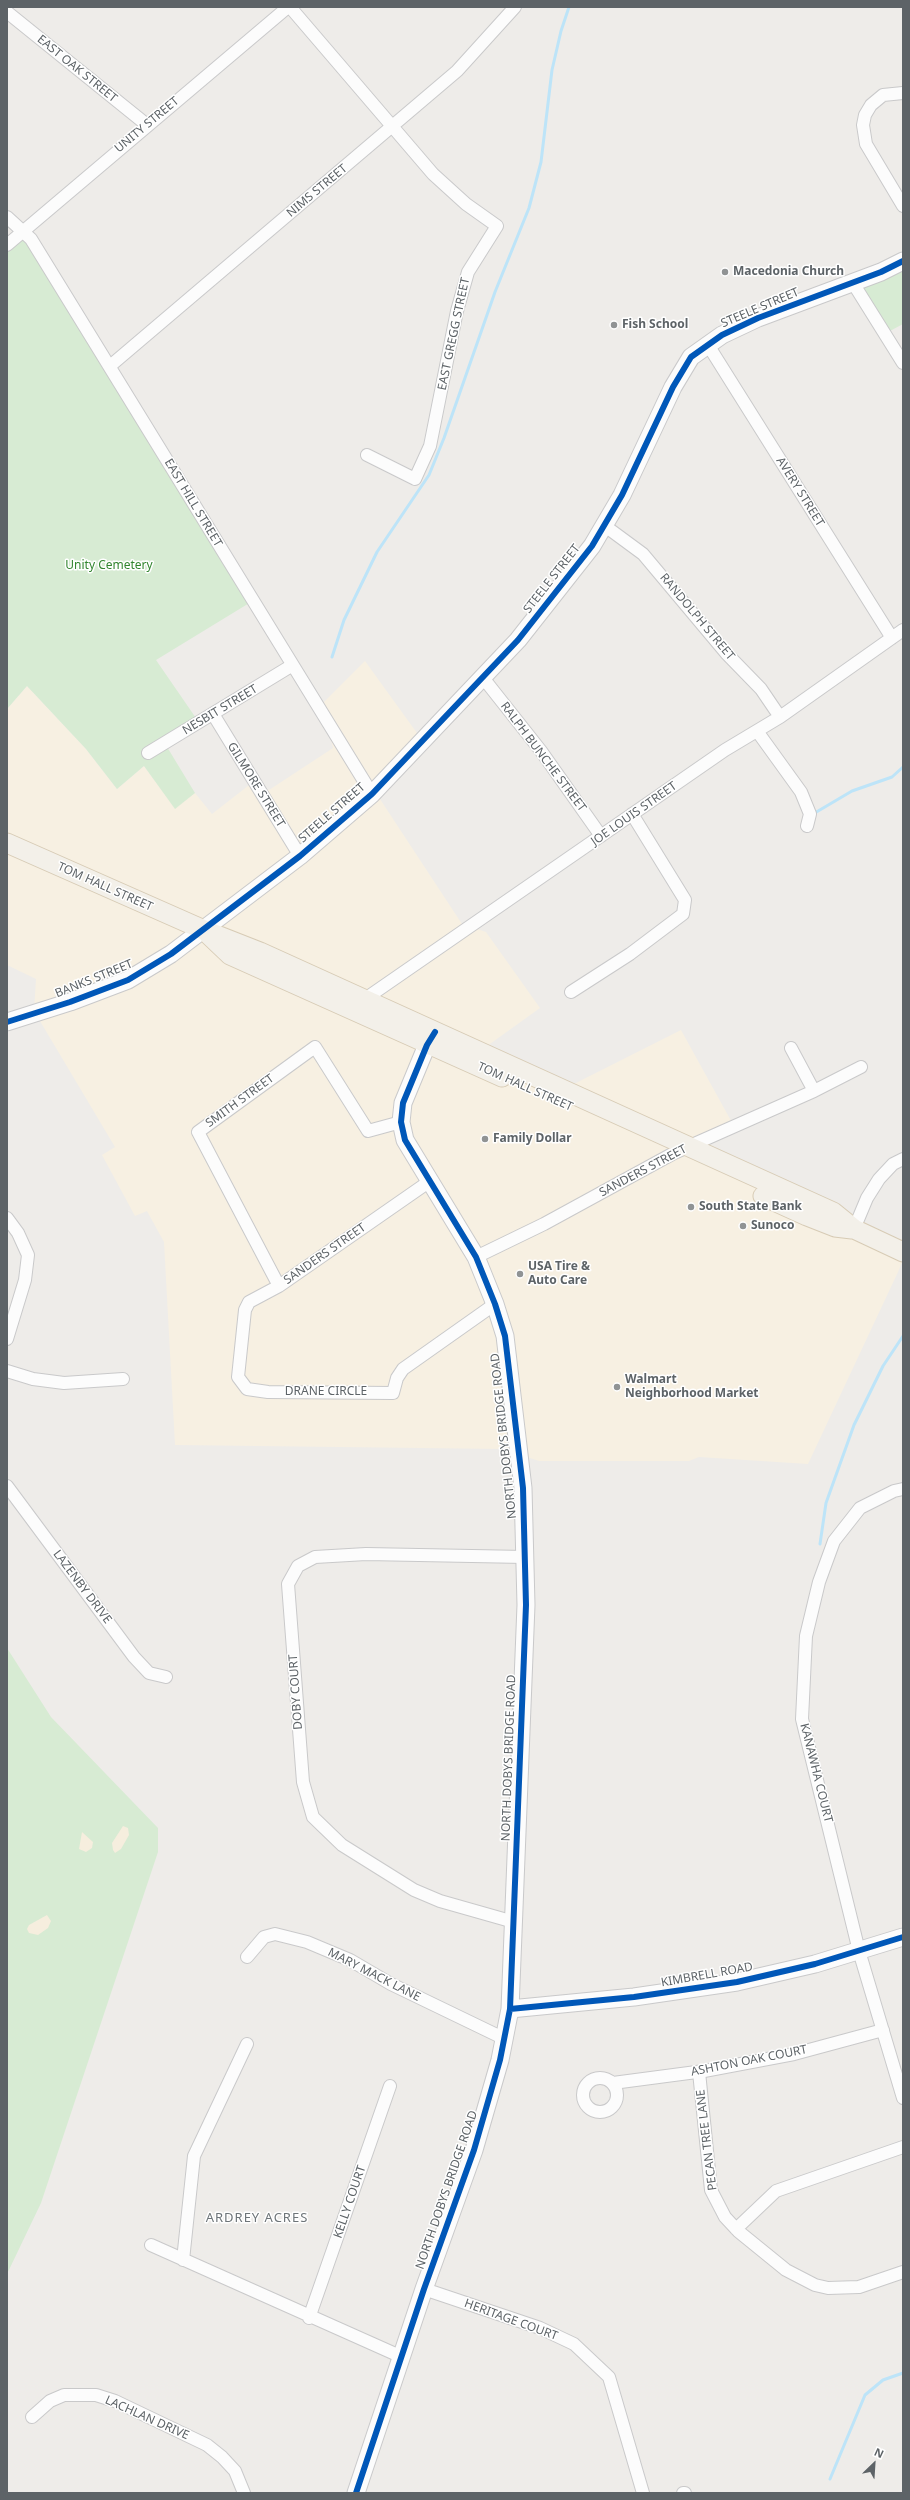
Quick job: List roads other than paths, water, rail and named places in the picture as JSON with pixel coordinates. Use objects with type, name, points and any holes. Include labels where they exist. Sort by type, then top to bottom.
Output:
[{"type":"main road","name":"TOM HALL STREET","points":[[7,843],[204,930],[245,945],[365,999],[431,1039]]},
{"type":"main road","name":"TOM HALL STREET","points":[[204,930],[230,955],[431,1039],[681,1150],[833,1212],[854,1229],[903,1252]]},
{"type":"street","name":"UNITY STREET","points":[[7,245],[147,125],[289,7]]},
{"type":"street","name":"EAST GREGG STREET","points":[[289,7],[433,174],[466,204],[497,226],[468,272],[458,311],[430,446],[414,479],[367,455]]},
{"type":"street","name":"NIMS STREET","points":[[110,366],[392,128],[457,71],[515,7]]},
{"type":"street","name":"EAST OAK STREET","points":[[7,12],[147,125]]},
{"type":"street","points":[[903,93],[883,95],[871,105],[865,115],[863,134],[903,206]]},
{"type":"street","name":"EAST HILL STREET","points":[[7,217],[24,230],[110,366],[291,666],[372,794]]},
{"type":"street","name":"STEELE STREET","points":[[204,930],[300,856],[372,794],[484,679],[558,591],[605,526],[622,495],[673,387],[691,357],[722,336],[758,318],[853,283],[903,261]]},
{"type":"street","points":[[853,283],[903,363]]},
{"type":"street","name":"AVERY STREET","points":[[708,345],[892,638]]},
{"type":"street","name":"RANDOLPH STREET","points":[[605,526],[642,554],[726,654],[761,689],[780,717]]},
{"type":"street","name":"JOE LOUIS STREET","points":[[365,999],[632,814],[780,717],[903,630]]},
{"type":"street","name":"NESBIT STREET","points":[[148,753],[291,666]]},
{"type":"street","name":"RALPH BUNCHE STREET","points":[[484,679],[541,751],[601,836]]},
{"type":"street","name":"GILMORE STREET","points":[[213,714],[300,856]]},
{"type":"street","points":[[757,731],[801,792],[810,814],[808,826]]},
{"type":"street","points":[[571,992],[630,954],[683,914],[685,900],[632,814]]},
{"type":"street","name":"BANKS STREET","points":[[7,1022],[70,1002],[128,980],[204,930]]},
{"type":"street","name":"NORTH DOBYS BRIDGE ROAD","points":[[356,2493],[424,2289],[474,2150],[505,2039],[510,2009],[526,1605],[523,1488],[515,1408],[505,1336],[495,1304],[476,1257],[405,1140],[401,1122],[403,1103],[431,1039]]},
{"type":"street","name":"SMITH STREET","points":[[279,1286],[198,1132],[315,1047],[368,1131],[401,1122]]},
{"type":"street","points":[[791,1048],[814,1091]]},
{"type":"street","name":"SANDERS STREET","points":[[476,1257],[544,1224],[681,1150],[814,1091],[861,1068]]},
{"type":"street","points":[[854,1229],[867,1198],[879,1179],[893,1164],[903,1159]]},
{"type":"street","name":"SANDERS STREET","points":[[279,1286],[430,1181]]},
{"type":"street","points":[[7,1218],[18,1233],[28,1255],[25,1280],[7,1339]]},
{"type":"street","name":"DRANE CIRCLE","points":[[279,1286],[249,1302],[245,1310],[238,1377],[247,1389],[268,1392],[393,1393],[397,1378],[403,1369],[495,1304]]},
{"type":"street","points":[[7,1371],[33,1379],[64,1383],[124,1379]]},
{"type":"street","name":"LAZENBY DRIVE","points":[[7,1486],[134,1657],[149,1673],[166,1677]]},
{"type":"street","name":"KANAWHA COURT","points":[[903,1489],[894,1491],[860,1508],[834,1541],[819,1582],[806,1636],[802,1719],[859,1951],[903,2098]]},
{"type":"street","name":"DOBY COURT","points":[[514,1922],[440,1901],[414,1890],[342,1845],[313,1817],[303,1782],[288,1584],[298,1566],[315,1557],[366,1554],[525,1557]]},
{"type":"street","name":"MARY MACK LANE","points":[[247,1957],[264,1937],[275,1934],[307,1942],[350,1960],[392,1984],[505,2039]]},
{"type":"street","name":"KIMBRELL ROAD","points":[[510,2009],[687,1991],[745,1980],[859,1951],[903,1937]]},
{"type":"street","name":"ASHTON OAK COURT","points":[[613,2083],[699,2072],[794,2054],[883,2030]]},
{"type":"street","points":[[183,2260],[194,2156],[247,2044]]},
{"type":"street","name":"PECAN TREE LANE","points":[[699,2072],[711,2190],[722,2212],[736,2229],[786,2270],[815,2285],[828,2288],[859,2287],[903,2272]]},
{"type":"street","name":"KELLY COURT","points":[[309,2318],[390,2086]]},
{"type":"street","points":[[736,2229],[757,2207],[776,2191],[903,2147]]},
{"type":"street","points":[[151,2245],[309,2318],[402,2357]]},
{"type":"street","name":"HERITAGE COURT","points":[[424,2289],[540,2328],[574,2344],[609,2377],[643,2493]]},
{"type":"street","name":"LACHLAN DRIVE","points":[[32,2417],[50,2401],[64,2395],[96,2395],[115,2401],[207,2445],[222,2457],[235,2471],[244,2493]]},
{"type":"waterway","points":[[332,657],[344,620],[377,552],[429,475],[444,438],[495,292],[529,208],[541,162],[552,70],[561,31],[569,7]]},
{"type":"waterway","points":[[813,814],[852,791],[892,777],[903,767]]},
{"type":"waterway","points":[[820,1544],[826,1503],[854,1425],[883,1366],[903,1336]]},
{"type":"waterway","points":[[830,2479],[865,2395],[883,2380],[903,2373]]},
{"type":"place","name":"Macedonia Church","points":[[725,272]]},
{"type":"place","name":"Fish School","points":[[614,325]]},
{"type":"place","name":"Family Dollar","points":[[485,1139]]},
{"type":"place","name":"South State Bank","points":[[691,1207]]},
{"type":"place","name":"Sunoco","points":[[743,1226]]},
{"type":"place","name":"USA Tire & Auto Care","points":[[520,1274]]},
{"type":"place","name":"Walmart Neighborhood Market","points":[[617,1387]]},
{"type":"district","name":"ARDREY ACRES","points":[[257,2218]]},
{"type":"park label","name":"Unity Cemetery","points":[[109,566]]}]
